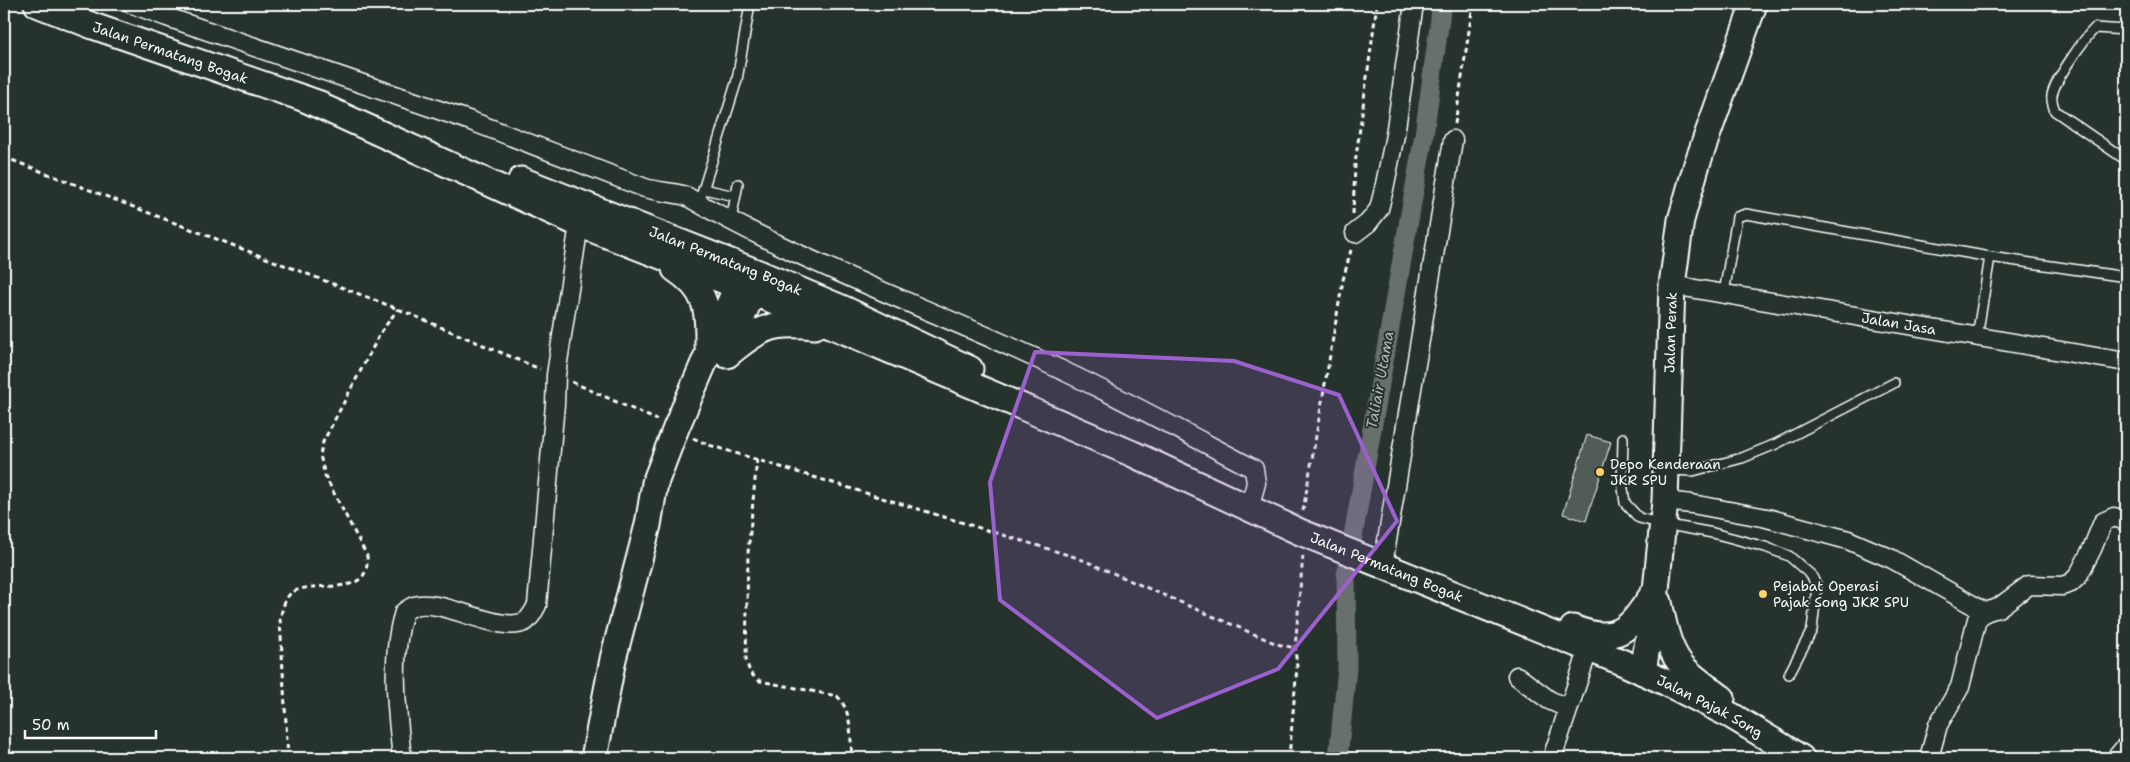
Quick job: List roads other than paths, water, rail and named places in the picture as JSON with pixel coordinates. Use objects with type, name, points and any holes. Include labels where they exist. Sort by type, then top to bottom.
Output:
[{"type":"street","name":"Jalan Permatang Bogak","points":[[37,4],[102,29],[418,138],[583,205],[749,280],[835,328],[1133,454],[1300,532],[1589,648],[1643,672]]},
{"type":"street","points":[[132,4],[167,18],[462,118],[645,188],[661,192],[674,192],[686,196],[701,196],[731,220],[857,280],[1013,348],[1126,402],[1254,469],[1256,483],[1249,509]]},
{"type":"street","points":[[1355,233],[1368,223],[1379,209],[1395,135],[1414,4]]},
{"type":"street","name":"Jalan Perak","points":[[1643,672],[1656,590],[1664,513],[1672,285],[1681,220],[1692,181],[1754,4]]},
{"type":"street","name":"Jalan Permatang Bogak","points":[[305,99],[579,224],[645,250],[844,309],[1014,390],[1133,454]]},
{"type":"street","points":[[1378,562],[1453,140]]},
{"type":"street","points":[[402,758],[398,725],[397,672],[398,630],[404,612],[415,606],[434,606],[501,623],[514,624],[527,620],[537,605],[556,375],[579,224]]},
{"type":"street","points":[[645,250],[688,278],[700,290],[705,302],[708,323],[717,355]]},
{"type":"street","points":[[594,758],[613,659],[648,525],[655,483],[684,433],[749,280]]},
{"type":"street","name":"Jalan Jasa","points":[[1672,285],[2126,362]]},
{"type":"street","points":[[717,355],[760,330],[774,325],[793,323],[835,328]]},
{"type":"street","points":[[1664,513],[1692,504],[1797,525],[1862,545],[1892,558],[1985,612]]},
{"type":"street","points":[[1928,758],[1938,725],[1960,687],[1977,619],[1985,612],[1998,608],[2029,585],[2062,586],[2071,583],[2078,576],[2103,522],[2114,517],[2126,521]]},
{"type":"street","points":[[1422,580],[1444,580],[1474,589],[1587,633],[1607,637],[1621,631],[1636,620],[1656,590]]},
{"type":"street","points":[[1656,590],[1668,640],[1675,655],[1684,669],[1725,700],[1732,716]]},
{"type":"street","points":[[1552,758],[1589,648]]},
{"type":"street","name":"Jalan Pajak Song","points":[[1643,672],[1732,716],[1801,758]]},
{"type":"street","points":[[1517,676],[1549,700],[1568,708]]},
{"type":"street","points":[[2116,758],[2126,746]]},
{"type":"lane","points":[[735,196],[701,196],[737,80],[750,4]]},
{"type":"lane","points":[[2126,30],[2095,28],[2081,45],[2051,97],[2055,111],[2126,160]]},
{"type":"lane","points":[[731,220],[738,184]]},
{"type":"lane","points":[[1724,293],[1737,217],[1746,214],[1990,257],[2126,277]]},
{"type":"lane","points":[[1977,337],[1990,257]]},
{"type":"lane","points":[[1666,470],[1693,471],[1742,458],[1776,444],[1894,383]]},
{"type":"lane","points":[[1623,438],[1622,481],[1625,504],[1639,518],[1664,513],[1713,533],[1765,546],[1789,556],[1810,575],[1817,586],[1812,630],[1789,674]]},
{"type":"waterway","name":"Taliair Utama","points":[[1338,758],[1347,668],[1346,576],[1424,135],[1442,4]]},
{"type":"place","name":"Depo Kenderaan JKR SPU","points":[[1600,472]]},
{"type":"place","name":"Pejabat Operasi Pajak Song JKR SPU","points":[[1763,594]]}]
